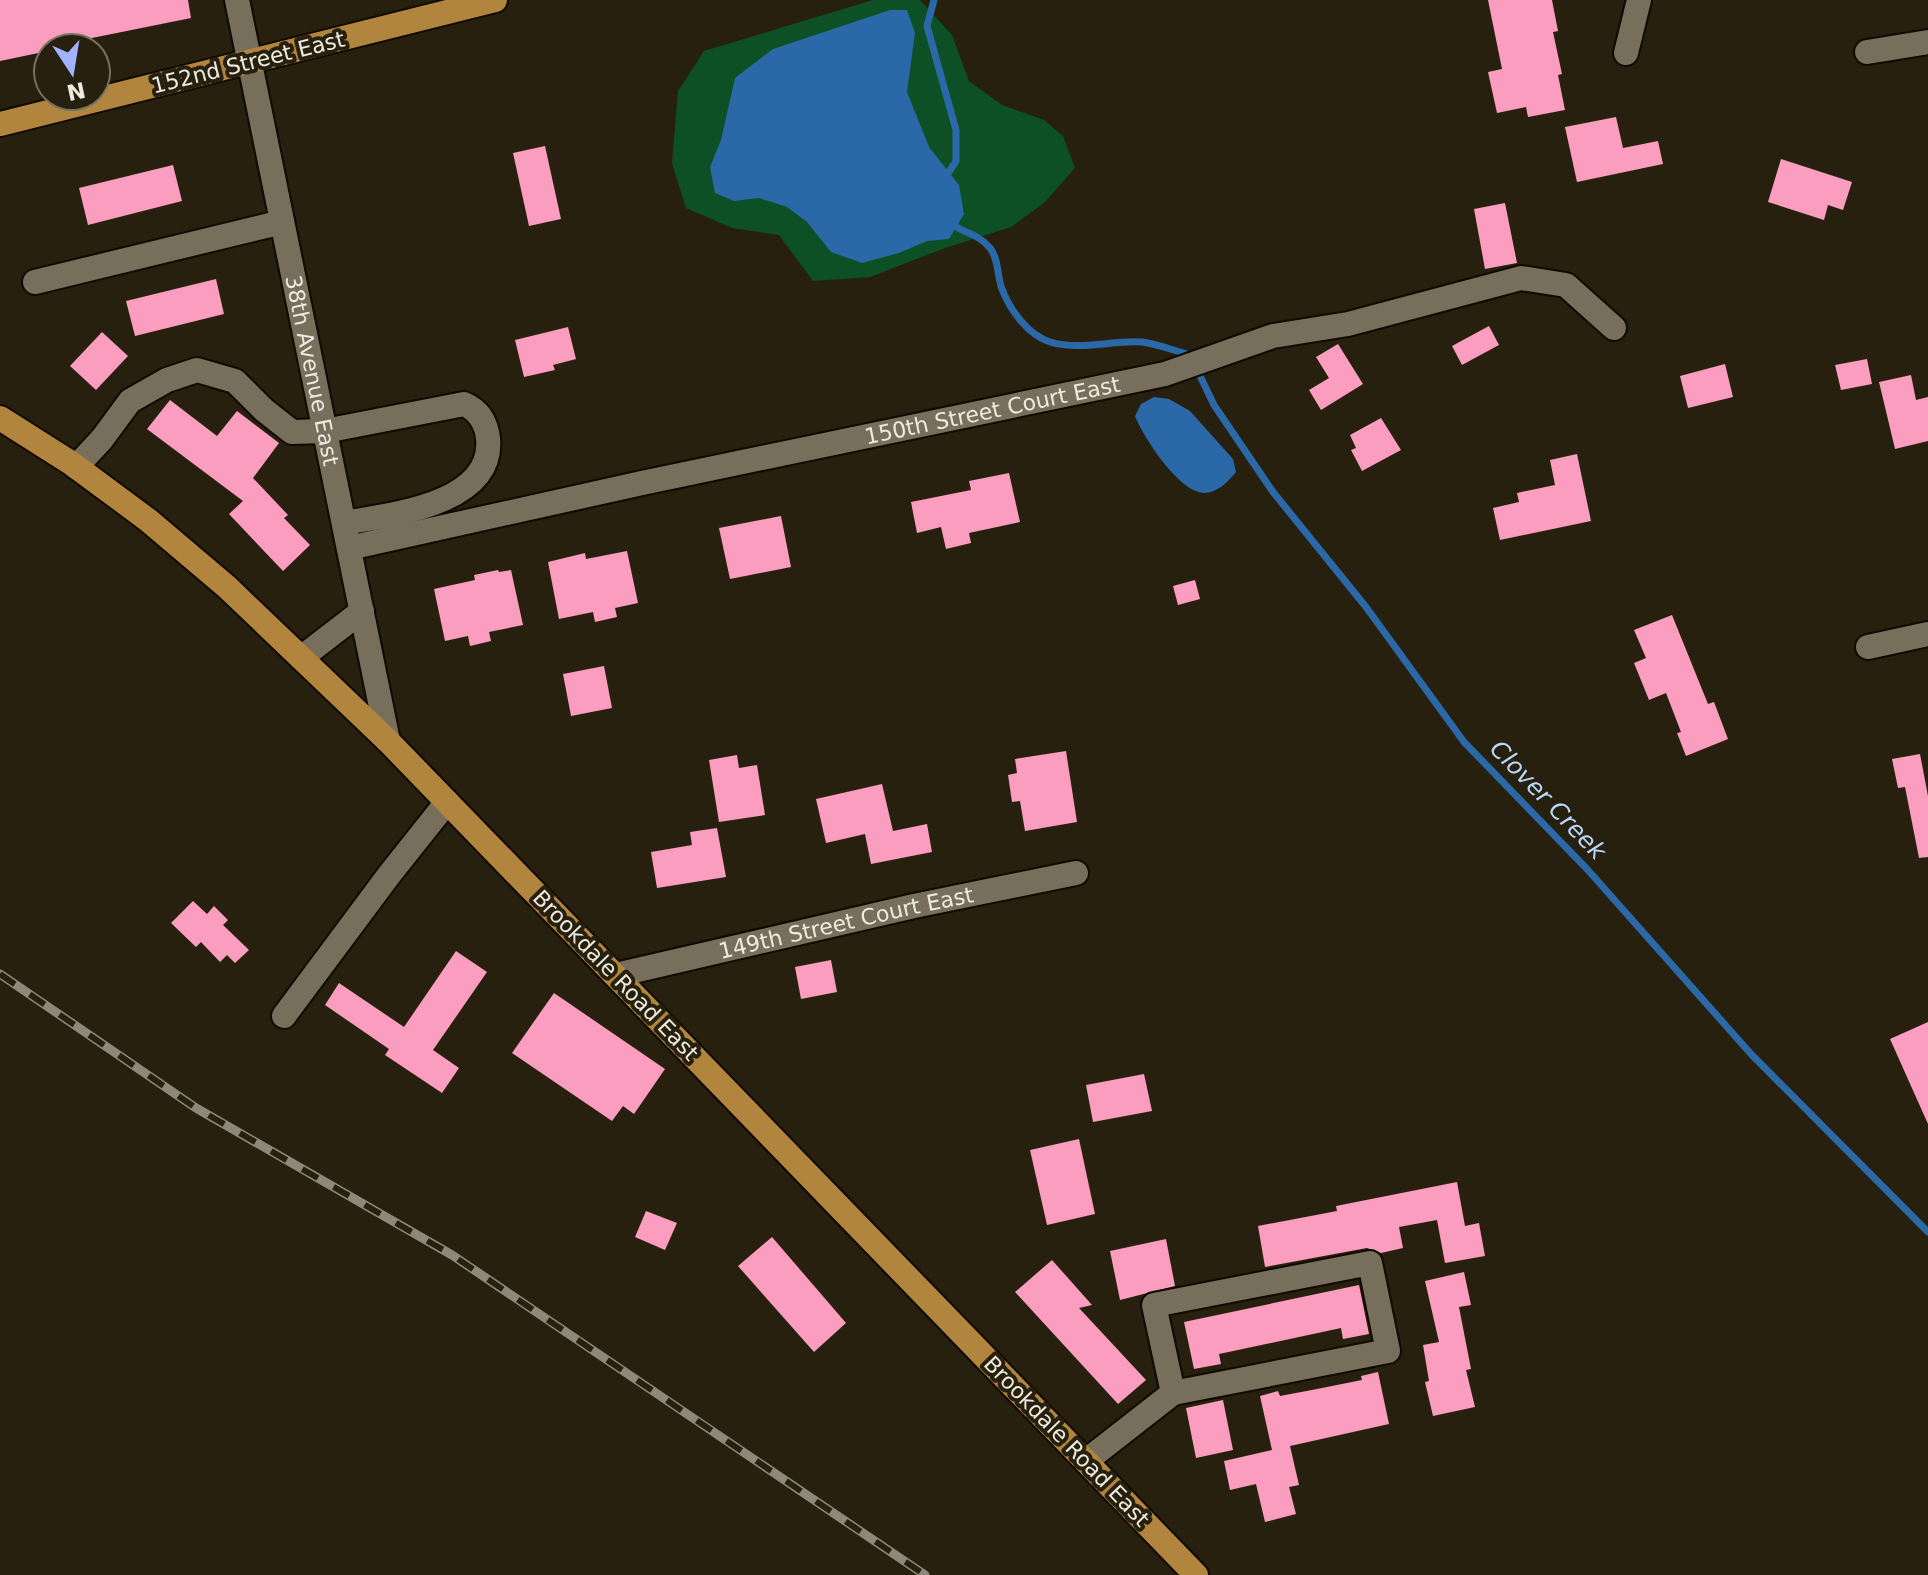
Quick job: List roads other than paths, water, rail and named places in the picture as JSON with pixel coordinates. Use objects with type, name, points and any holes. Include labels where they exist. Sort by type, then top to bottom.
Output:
[{"type":"main road","name":"152nd Street East","points":[[0,124],[495,0]]},
{"type":"main road","name":"Brookdale Road East","points":[[0,418],[76,467],[171,539],[227,587],[388,741],[1196,1575]]},
{"type":"street","name":"38th Avenue East","points":[[237,0],[388,741]]},
{"type":"street","points":[[1626,53],[1639,0]]},
{"type":"street","points":[[1867,52],[1928,42]]},
{"type":"street","points":[[35,282],[282,222]]},
{"type":"street","name":"150th Street Court East","points":[[349,548],[642,483],[1165,374],[1273,336],[1348,324],[1521,278],[1566,285],[1614,328]]},
{"type":"street","points":[[76,467],[130,401],[167,380],[197,370],[235,381],[292,432],[325,431],[464,404],[480,415],[486,427],[486,455],[472,480],[460,491],[423,507],[344,523]]},
{"type":"street","points":[[301,658],[362,611]]},
{"type":"street","points":[[1868,647],[1928,634]]},
{"type":"street","points":[[284,1016],[447,802]]},
{"type":"street","name":"149th Street Court East","points":[[616,975],[914,906],[1076,873]]},
{"type":"street","points":[[1086,1461],[1173,1393],[1388,1351],[1370,1263],[1154,1305],[1173,1393]]},
{"type":"water","points":[[890,10],[907,10],[915,33],[907,92],[929,147],[959,185],[964,214],[949,239],[927,241],[862,263],[831,252],[807,222],[787,207],[759,198],[734,201],[715,193],[710,167],[721,140],[735,78],[773,49]]},
{"type":"water","points":[[1154,397],[1169,399],[1190,411],[1233,459],[1236,472],[1222,486],[1205,493],[1195,491],[1164,463],[1135,416],[1141,404]]},
{"type":"waterway","points":[[934,0],[927,26],[956,130],[956,161],[945,178]]},
{"type":"waterway","name":"Clover Creek","points":[[950,223],[990,248],[1010,305],[1027,328],[1042,339],[1073,346],[1142,342],[1190,355],[1214,405],[1273,492],[1366,607],[1464,742],[1587,869],[1751,1054],[1928,1232]]},
{"type":"railway","points":[[0,974],[196,1108],[452,1255],[925,1575]]}]
